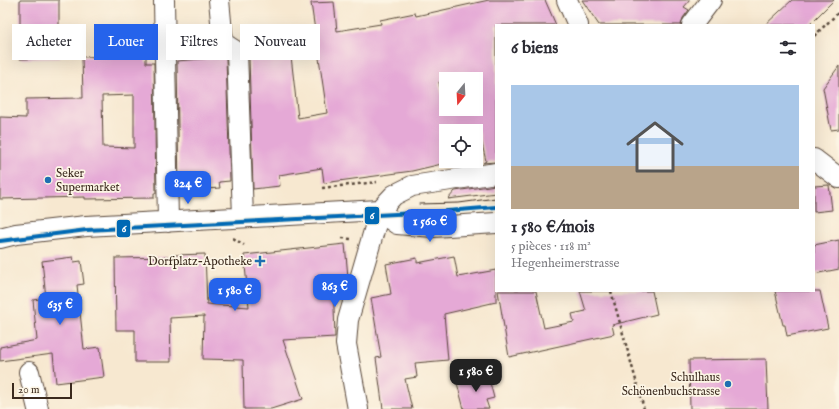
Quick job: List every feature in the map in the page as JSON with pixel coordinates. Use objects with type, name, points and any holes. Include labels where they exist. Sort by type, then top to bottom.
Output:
[{"type":"street","points":[[164,0],[168,222]]},
{"type":"street","points":[[219,0],[223,43],[237,52],[243,218]]},
{"type":"street","points":[[567,0],[578,24]]},
{"type":"street","points":[[693,24],[711,0]]},
{"type":"street","points":[[815,160],[839,178]]},
{"type":"street","points":[[354,408],[346,344],[348,320],[380,210],[394,195],[412,186],[495,173]]},
{"type":"street","points":[[0,238],[16,234],[86,226],[380,210],[397,224],[433,227],[495,223]]},
{"type":"street","points":[[29,372],[38,409]]},
{"type":"path","points":[[815,35],[839,12]]},
{"type":"path","points":[[342,238],[355,240]]},
{"type":"path","points":[[611,292],[644,409]]},
{"type":"building","points":[[20,0],[59,0],[59,24],[20,24]]},
{"type":"building","points":[[489,0],[545,0],[556,24],[495,24],[495,162],[483,163],[486,161],[483,148],[483,124],[439,124],[439,165],[412,171],[324,183],[322,168],[279,175],[280,186],[253,189],[249,60],[291,60],[298,118],[327,113],[319,60],[320,24],[314,24],[311,3],[334,2],[337,31],[381,24],[380,20],[415,13],[416,16]]},
{"type":"building","points":[[582,0],[690,0],[684,7],[689,10],[683,18],[681,24],[598,24]]},
{"type":"building","points":[[792,0],[834,0],[810,24],[766,24]]},
{"type":"building","points":[[86,57],[94,57],[94,60],[146,60],[146,63],[154,63],[156,193],[154,193],[154,198],[85,199],[85,197],[0,199],[0,117],[26,118],[26,99],[83,98],[82,60],[86,60]],"holes":[[[134,95],[134,148],[103,147],[102,96]]]},
{"type":"building","points":[[226,60],[230,181],[219,182],[220,188],[206,189],[206,194],[190,195],[190,190],[179,191],[177,61]]},
{"type":"building","points":[[839,66],[839,129],[831,130],[823,88]]},
{"type":"building","points":[[495,185],[495,193],[448,199],[455,191]]},
{"type":"building","points":[[829,185],[832,210],[815,212],[815,186]]},
{"type":"building","points":[[839,240],[839,269],[815,274],[815,245]]},
{"type":"building","points":[[345,244],[348,277],[333,279],[335,337],[283,340],[303,399],[271,409],[244,409],[243,360],[203,359],[204,316],[170,318],[171,362],[135,362],[135,330],[116,330],[115,258],[176,257],[175,255],[205,254],[207,304],[249,307],[244,255]]},
{"type":"building","points":[[454,256],[458,277],[495,270],[496,302],[444,314],[448,360],[415,363],[417,377],[405,379],[412,409],[383,409],[376,358],[381,357],[371,298],[391,294],[386,264],[417,258],[417,263]]},
{"type":"building","points":[[73,257],[74,262],[81,261],[84,284],[77,285],[84,349],[100,347],[104,377],[56,383],[53,354],[0,361],[0,347],[37,340],[33,300],[46,298],[42,261]]},
{"type":"building","points":[[820,291],[828,328],[787,336],[785,325],[783,325],[775,292]]},
{"type":"building","points":[[498,292],[536,292],[544,328],[574,322],[572,314],[586,311],[580,292],[652,292],[657,314],[612,325],[614,334],[509,357]]},
{"type":"building","name":"Schulhaus Schönenbuchstrasse","points":[[766,359],[768,409],[690,409],[689,360]]},
{"type":"building","points":[[488,375],[494,398],[486,400],[489,409],[464,409],[457,383]]},
{"type":"tram line","points":[[419,204],[459,203],[495,198]]},
{"type":"tram line","name":"6","points":[[0,241],[87,230],[435,212],[495,207]]},
{"type":"place","name":"Seker Supermarket","points":[[48,180]]},
{"type":"place","name":"Dorfplatz-Apotheke","points":[[260,261]]},
{"type":"place","name":"Schulhaus Schönenbuchstrasse","points":[[728,384]]}]
